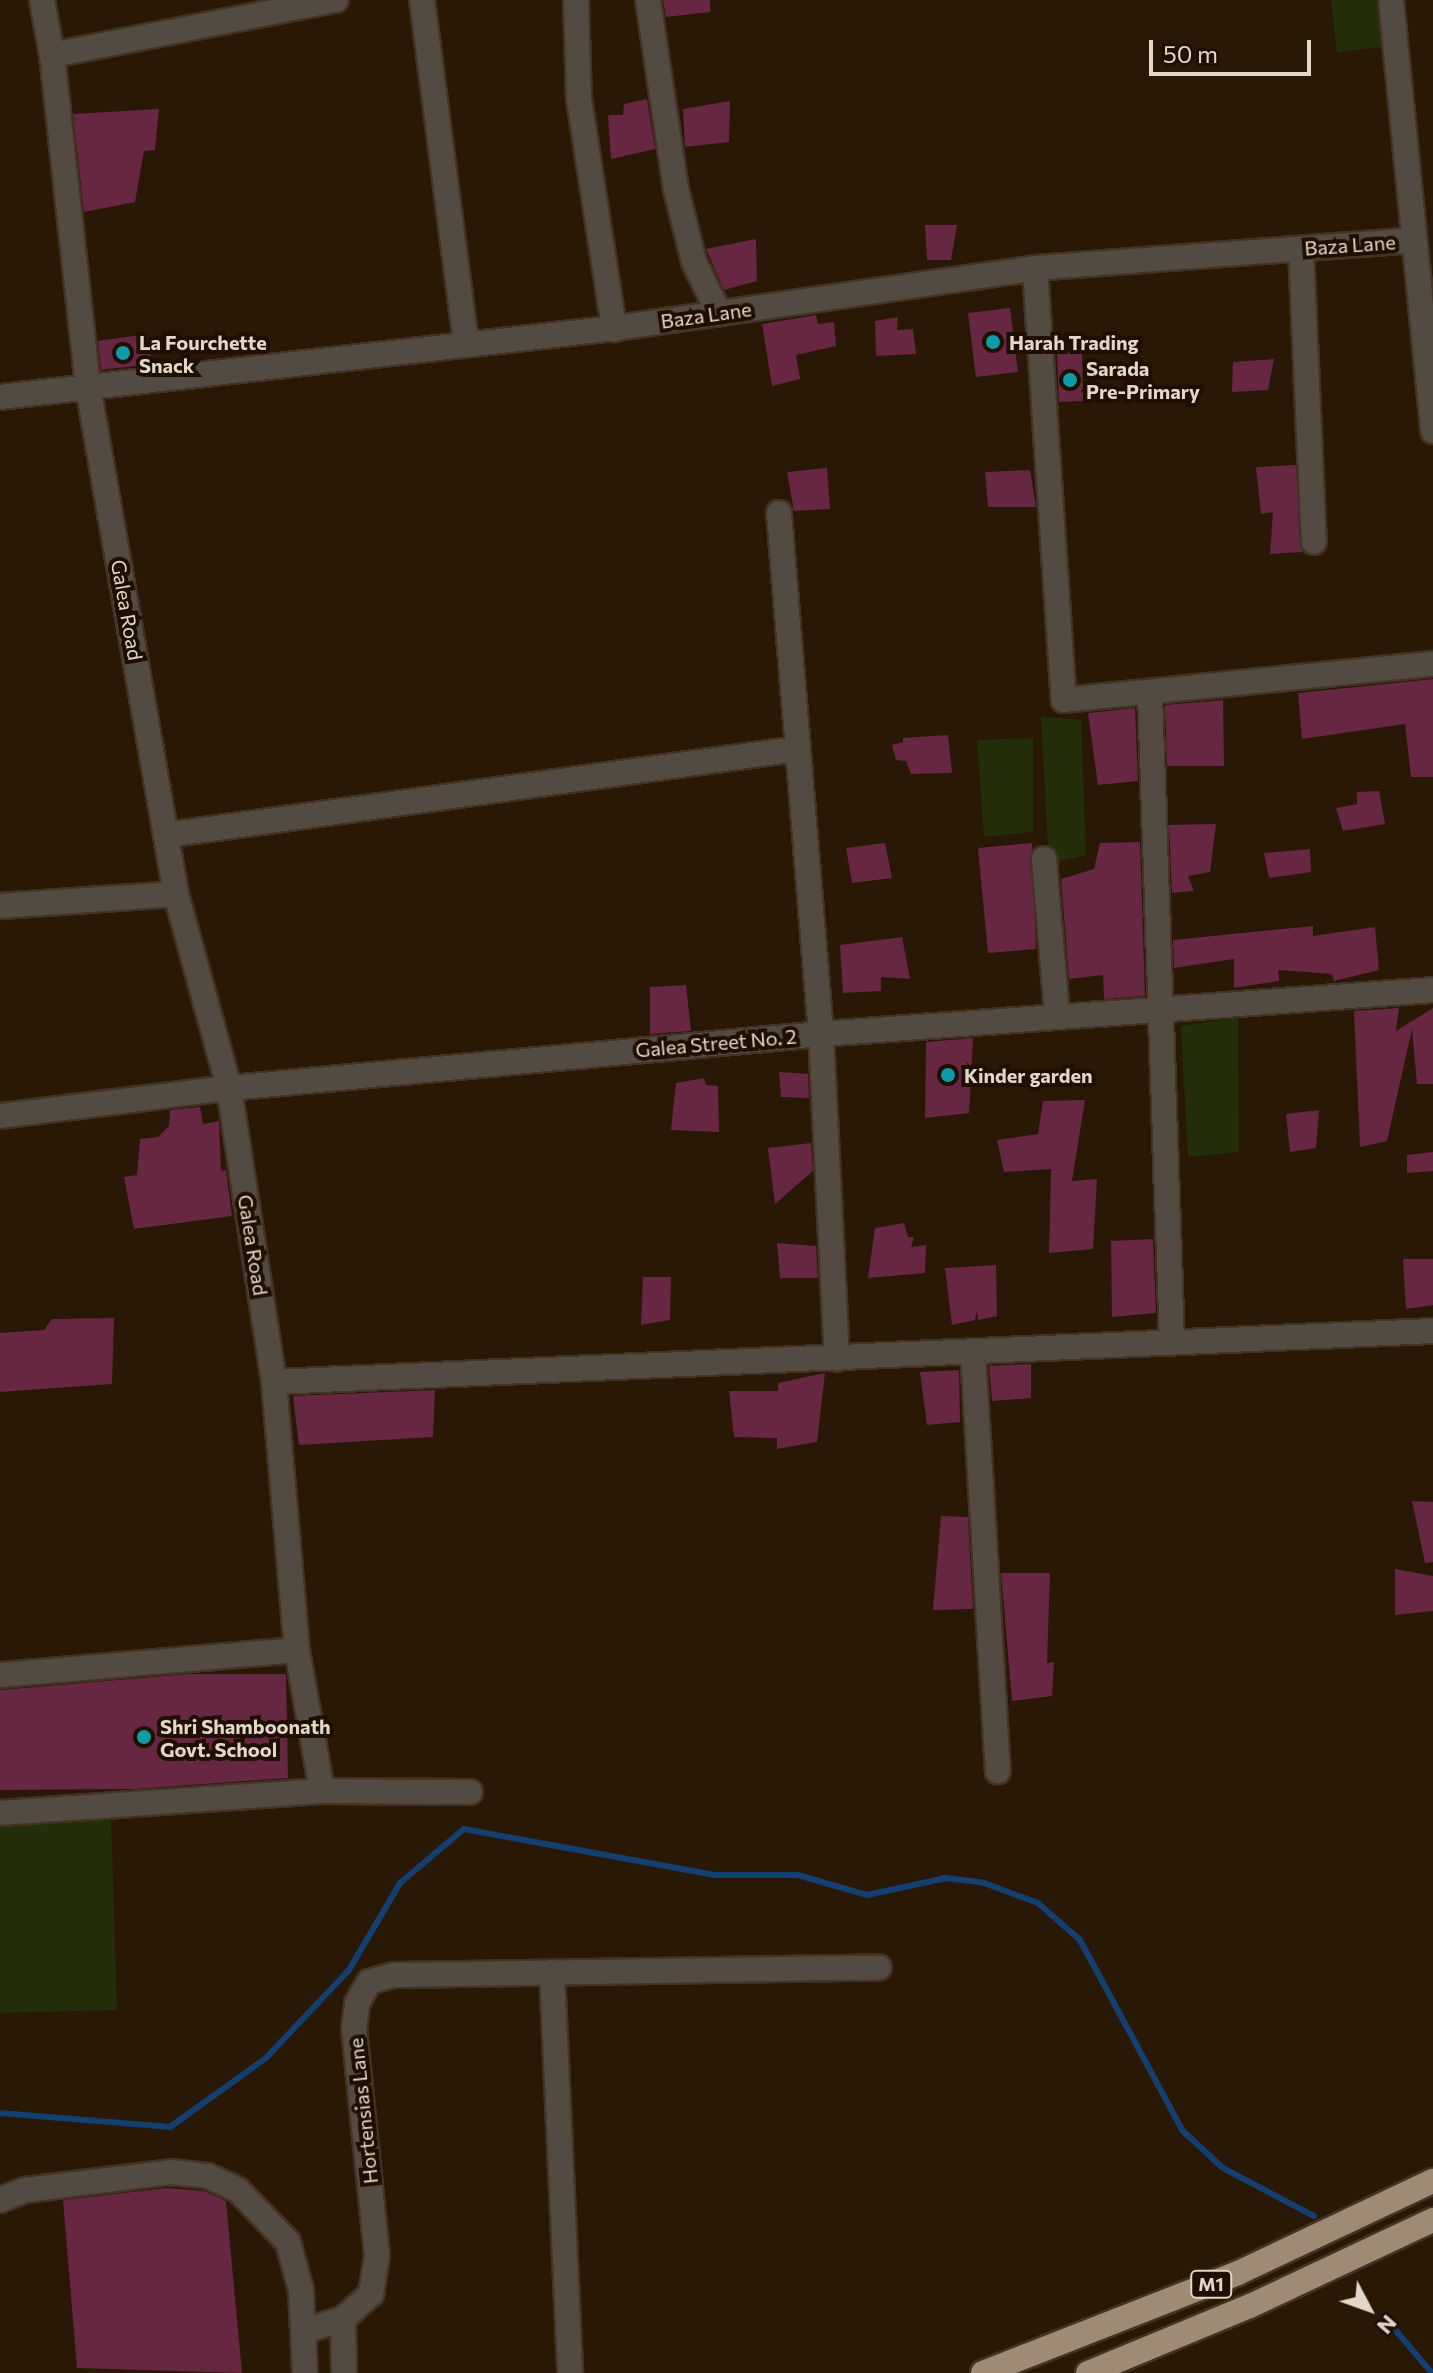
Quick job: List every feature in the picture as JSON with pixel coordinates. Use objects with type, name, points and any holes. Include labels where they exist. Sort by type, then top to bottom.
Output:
[{"type":"highway","name":"M1","points":[[983,2373],[1238,2273],[1433,2181]]},
{"type":"highway","name":"M1","points":[[1088,2373],[1250,2306],[1433,2220]]},
{"type":"street","name":"Galea Road","points":[[42,0],[52,55],[88,387],[176,894],[229,1088],[274,1382],[297,1650],[322,1791]]},
{"type":"street","points":[[52,55],[336,0]]},
{"type":"street","points":[[422,0],[466,345]]},
{"type":"street","points":[[576,0],[579,99],[615,328]]},
{"type":"street","points":[[648,0],[676,189],[694,262],[719,313]]},
{"type":"street","points":[[1391,0],[1433,431]]},
{"type":"street","name":"Baza Lane","points":[[0,397],[615,328],[1035,268],[1413,240]]},
{"type":"street","points":[[1301,249],[1314,542]]},
{"type":"street","points":[[1035,268],[1064,700],[1433,664]]},
{"type":"street","points":[[779,513],[821,1034],[837,1359]]},
{"type":"street","points":[[1150,694],[1157,1009],[1172,1343]]},
{"type":"street","points":[[166,835],[797,749]]},
{"type":"street","points":[[1044,859],[1057,1015]]},
{"type":"street","points":[[0,906],[176,894]]},
{"type":"street","name":"Galea Street No. 2","points":[[0,1116],[229,1088],[821,1034],[1433,990]]},
{"type":"street","points":[[274,1382],[1433,1331]]},
{"type":"street","points":[[973,1353],[998,1771]]},
{"type":"street","points":[[0,1675],[297,1650]]},
{"type":"street","points":[[0,1813],[322,1791],[470,1792]]},
{"type":"street","name":"Hortensias Lane","points":[[305,2331],[343,2319],[371,2294],[377,2255],[354,2029],[357,2003],[369,1982],[394,1975],[879,1967]]},
{"type":"street","points":[[552,1972],[570,2373]]},
{"type":"street","points":[[0,2200],[25,2190],[122,2175],[208,2176],[238,2190],[288,2242],[305,2331],[305,2373]]},
{"type":"street","points":[[343,2319],[344,2373]]},
{"type":"green space","points":[[1331,0],[1382,0],[1383,47],[1337,52]]},
{"type":"green space","points":[[1041,717],[1081,720],[1086,855],[1049,864]]},
{"type":"green space","points":[[1033,738],[1033,832],[984,837],[977,740]]},
{"type":"green space","points":[[1238,1018],[1239,1152],[1188,1157],[1181,1026]]},
{"type":"green space","points":[[111,1817],[117,2010],[0,2013],[0,1821]]},
{"type":"building","points":[[663,0],[710,0],[710,12],[666,17]]},
{"type":"building","points":[[647,99],[655,149],[611,159],[608,115],[623,115],[624,104]]},
{"type":"building","points":[[730,101],[729,142],[685,147],[683,109]]},
{"type":"building","points":[[159,109],[155,150],[144,151],[135,202],[84,212],[73,114]]},
{"type":"building","points":[[925,225],[957,225],[951,260],[927,260]]},
{"type":"building","points":[[756,239],[757,281],[724,290],[706,249]]},
{"type":"building","name":"Harah Trading","points":[[1010,308],[1018,372],[976,377],[968,313]]},
{"type":"building","points":[[816,315],[818,324],[834,322],[836,346],[796,355],[800,379],[772,386],[762,324]]},
{"type":"building","points":[[898,317],[897,330],[913,329],[916,354],[876,356],[875,321]]},
{"type":"building","name":"La Fourchette Snack","points":[[148,334],[152,364],[101,370],[98,341]]},
{"type":"building","name":"Sarada Pre-Primary","points":[[1057,352],[1082,352],[1083,401],[1059,402]]},
{"type":"building","points":[[1274,359],[1268,390],[1232,392],[1233,362]]},
{"type":"building","points":[[1296,465],[1303,552],[1270,554],[1273,512],[1261,514],[1256,467]]},
{"type":"building","points":[[827,468],[830,509],[794,511],[787,472]]},
{"type":"building","points":[[1030,470],[1036,507],[988,507],[985,472]]},
{"type":"building","points":[[1433,679],[1433,777],[1411,777],[1405,724],[1302,739],[1298,693]]},
{"type":"building","points":[[1223,700],[1224,766],[1167,766],[1165,705]]},
{"type":"building","points":[[1135,708],[1138,781],[1098,785],[1088,713]]},
{"type":"building","points":[[948,735],[952,773],[911,774],[906,761],[896,760],[892,745],[903,742],[903,738]]},
{"type":"building","points":[[1379,791],[1385,824],[1343,831],[1336,808],[1357,804],[1357,792]]},
{"type":"building","points":[[1216,824],[1210,872],[1188,876],[1194,891],[1172,893],[1169,825]]},
{"type":"building","points":[[1140,842],[1145,996],[1104,999],[1103,975],[1069,979],[1061,879],[1094,869],[1100,843]]},
{"type":"building","points":[[885,843],[892,878],[852,883],[846,848]]},
{"type":"building","points":[[1032,843],[1036,949],[988,953],[978,848]]},
{"type":"building","points":[[1310,849],[1311,872],[1269,878],[1264,853]]},
{"type":"building","points":[[1313,926],[1313,936],[1375,927],[1379,970],[1334,981],[1332,974],[1278,970],[1279,981],[1234,988],[1234,959],[1174,968],[1173,940]]},
{"type":"building","points":[[902,937],[910,979],[881,977],[881,991],[843,993],[840,945]]},
{"type":"building","points":[[686,985],[691,1031],[650,1034],[650,987]]},
{"type":"building","points":[[1399,1008],[1396,1031],[1433,1008],[1433,1084],[1417,1084],[1412,1029],[1387,1141],[1360,1147],[1354,1011]]},
{"type":"building","name":"Kinder garden","points":[[973,1038],[969,1113],[925,1118],[926,1042]]},
{"type":"building","points":[[779,1072],[808,1074],[809,1098],[781,1097]]},
{"type":"building","points":[[704,1078],[706,1085],[718,1086],[719,1132],[671,1130],[676,1083]]},
{"type":"building","points":[[1085,1100],[1072,1181],[1097,1179],[1093,1249],[1049,1253],[1051,1169],[1004,1172],[997,1140],[1038,1134],[1043,1101]]},
{"type":"building","points":[[200,1107],[203,1124],[219,1121],[221,1171],[226,1170],[232,1216],[134,1229],[124,1177],[137,1175],[140,1139],[158,1137],[169,1126],[170,1110]]},
{"type":"building","points":[[1319,1110],[1316,1148],[1290,1152],[1286,1114]]},
{"type":"building","points":[[811,1143],[813,1171],[775,1204],[768,1148]]},
{"type":"building","points":[[1433,1152],[1433,1171],[1407,1173],[1407,1155]]},
{"type":"building","points":[[904,1223],[908,1237],[914,1237],[911,1247],[926,1245],[925,1273],[868,1278],[875,1228]]},
{"type":"building","points":[[1153,1239],[1156,1313],[1112,1317],[1111,1241]]},
{"type":"building","points":[[777,1243],[816,1246],[818,1278],[780,1278]]},
{"type":"building","points":[[1403,1259],[1433,1259],[1433,1305],[1406,1309]]},
{"type":"building","points":[[996,1265],[997,1316],[978,1320],[977,1310],[975,1320],[952,1325],[945,1268]]},
{"type":"building","points":[[643,1277],[671,1277],[670,1320],[641,1325]]},
{"type":"building","points":[[114,1318],[112,1384],[0,1392],[0,1333],[44,1330],[52,1319]]},
{"type":"building","points":[[1031,1364],[1031,1398],[992,1401],[989,1366]]},
{"type":"building","points":[[959,1370],[960,1422],[927,1425],[920,1372]]},
{"type":"building","points":[[825,1373],[817,1442],[777,1449],[777,1438],[734,1437],[729,1391],[778,1391],[778,1383]]},
{"type":"building","points":[[435,1390],[433,1437],[299,1445],[293,1396]]},
{"type":"building","points":[[1412,1501],[1433,1502],[1433,1562],[1425,1563]]},
{"type":"building","points":[[941,1516],[968,1517],[973,1609],[933,1610]]},
{"type":"building","points":[[1395,1569],[1433,1576],[1433,1611],[1395,1615]]},
{"type":"building","points":[[1001,1573],[1050,1573],[1047,1663],[1054,1662],[1052,1696],[1012,1701]]},
{"type":"building","name":"Shri Shamboonath Govt. School","points":[[188,1674],[286,1674],[288,1778],[135,1789],[0,1790],[0,1690]]},
{"type":"building","points":[[167,2188],[204,2191],[226,2201],[242,2373],[77,2368],[63,2200]]},
{"type":"waterway","points":[[0,2113],[170,2127],[266,2058],[349,1970],[400,1883],[464,1829],[715,1875],[798,1875],[867,1895],[946,1878],[984,1883],[1038,1903],[1080,1940],[1183,2131],[1223,2168],[1314,2216]]},
{"type":"waterway","points":[[1385,2318],[1432,2373]]},
{"type":"place","name":"Harah Trading","points":[[993,342]]},
{"type":"place","name":"La Fourchette Snack","points":[[123,353]]},
{"type":"place","name":"Sarada Pre-Primary","points":[[1070,380]]},
{"type":"place","name":"Kinder garden","points":[[948,1075]]},
{"type":"place","name":"Shri Shamboonath Govt. School","points":[[144,1737]]}]
